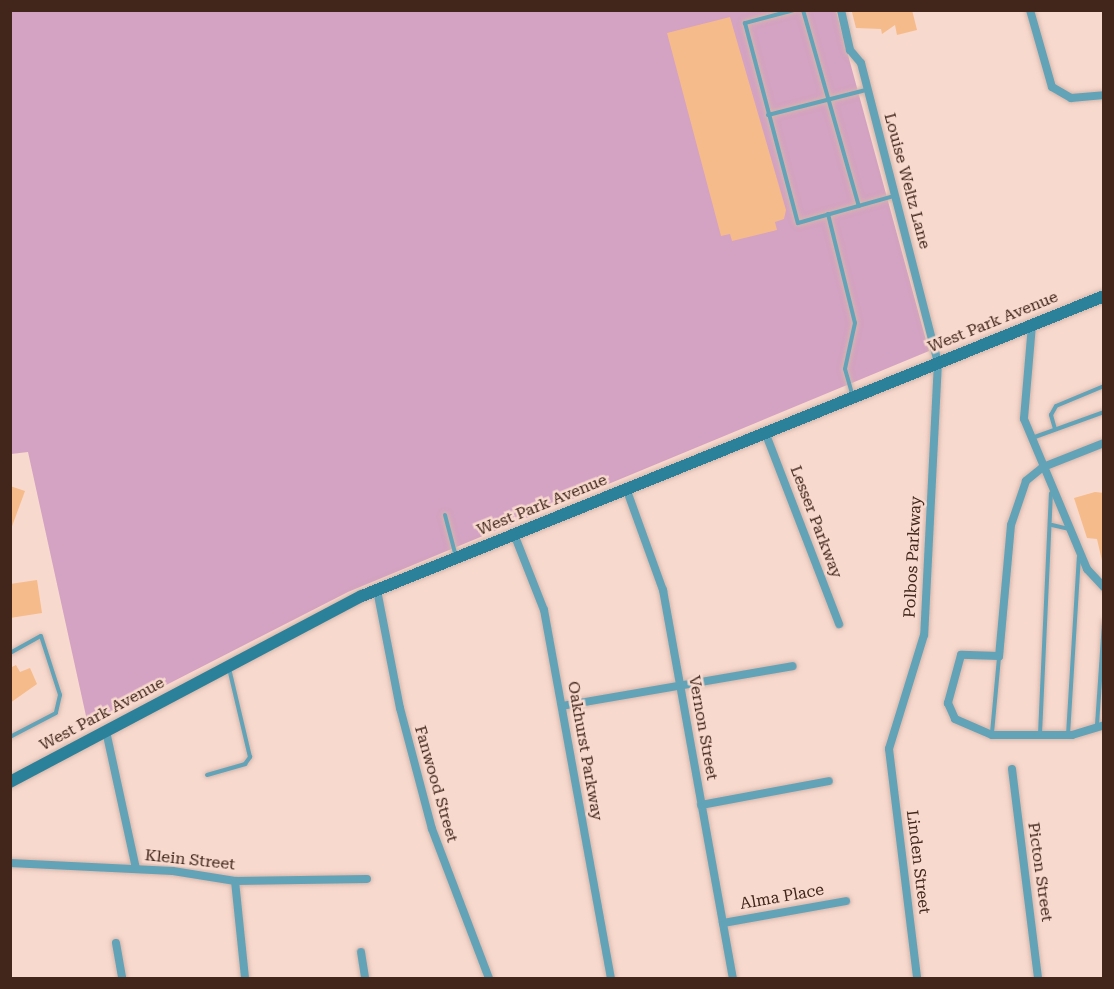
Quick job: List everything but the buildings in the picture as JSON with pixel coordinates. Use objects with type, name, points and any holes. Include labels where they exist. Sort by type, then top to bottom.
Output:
[{"type":"street","name":"Louise Weltz Lane","points":[[841,10],[867,90],[938,362]]},
{"type":"street","points":[[1030,10],[1052,87],[1071,98],[1104,95]]},
{"type":"street","name":"West Park Avenue","points":[[12,778],[106,731],[228,664],[377,590],[1104,296]]},
{"type":"street","points":[[1032,325],[1023,404],[1032,438],[1080,550],[1104,587]]},
{"type":"street","name":"Polbos Parkway","points":[[890,749],[924,635],[938,362]]},
{"type":"street","name":"Lesser Parkway","points":[[765,432],[839,624]]},
{"type":"street","points":[[1100,727],[1068,735],[992,735],[955,719],[948,698],[961,655],[999,656],[1013,514],[1026,481],[1043,467],[1104,443]]},
{"type":"street","name":"Vernon Street","points":[[626,488],[657,566],[733,978]]},
{"type":"street","name":"Oakhurst Parkway","points":[[514,534],[544,610],[611,978]]},
{"type":"street","name":"Fanwood Street","points":[[377,590],[399,708],[432,829],[489,978]]},
{"type":"street","points":[[562,706],[793,666]]},
{"type":"street","points":[[106,731],[136,869]]},
{"type":"street","name":"Linden Street","points":[[890,749],[917,978]]},
{"type":"street","name":"Picton Street","points":[[1012,769],[1038,978]]},
{"type":"street","points":[[701,805],[829,781]]},
{"type":"street","name":"Klein Street","points":[[10,863],[136,869],[235,881],[367,879]]},
{"type":"street","points":[[235,881],[245,978]]},
{"type":"street","name":"Alma Place","points":[[723,923],[846,901]]},
{"type":"street","points":[[116,943],[122,978]]},
{"type":"street","points":[[361,952],[365,978]]},
{"type":"lane","points":[[794,10],[745,23],[798,223],[895,196]]},
{"type":"lane","points":[[803,10],[831,99],[859,206]]},
{"type":"lane","points":[[768,115],[867,90]]},
{"type":"lane","points":[[828,214],[855,323],[844,369],[853,396]]},
{"type":"lane","points":[[1055,429],[1051,415],[1056,406],[1104,386]]},
{"type":"lane","points":[[1032,438],[1104,412]]},
{"type":"lane","points":[[1040,736],[1052,525],[1052,498],[1043,467]]},
{"type":"lane","points":[[445,514],[456,558]]},
{"type":"lane","points":[[1052,525],[1073,533]]},
{"type":"lane","points":[[1068,735],[1080,550]]},
{"type":"lane","points":[[1100,727],[1104,621]]},
{"type":"lane","points":[[10,653],[41,636],[60,694],[56,713],[10,737]]},
{"type":"lane","points":[[992,735],[999,656]]},
{"type":"lane","points":[[207,775],[245,764],[250,757],[228,664]]},
{"type":"shaded area","points":[[11,11],[836,11],[929,351],[348,592],[88,725],[28,452],[11,454]]}]
